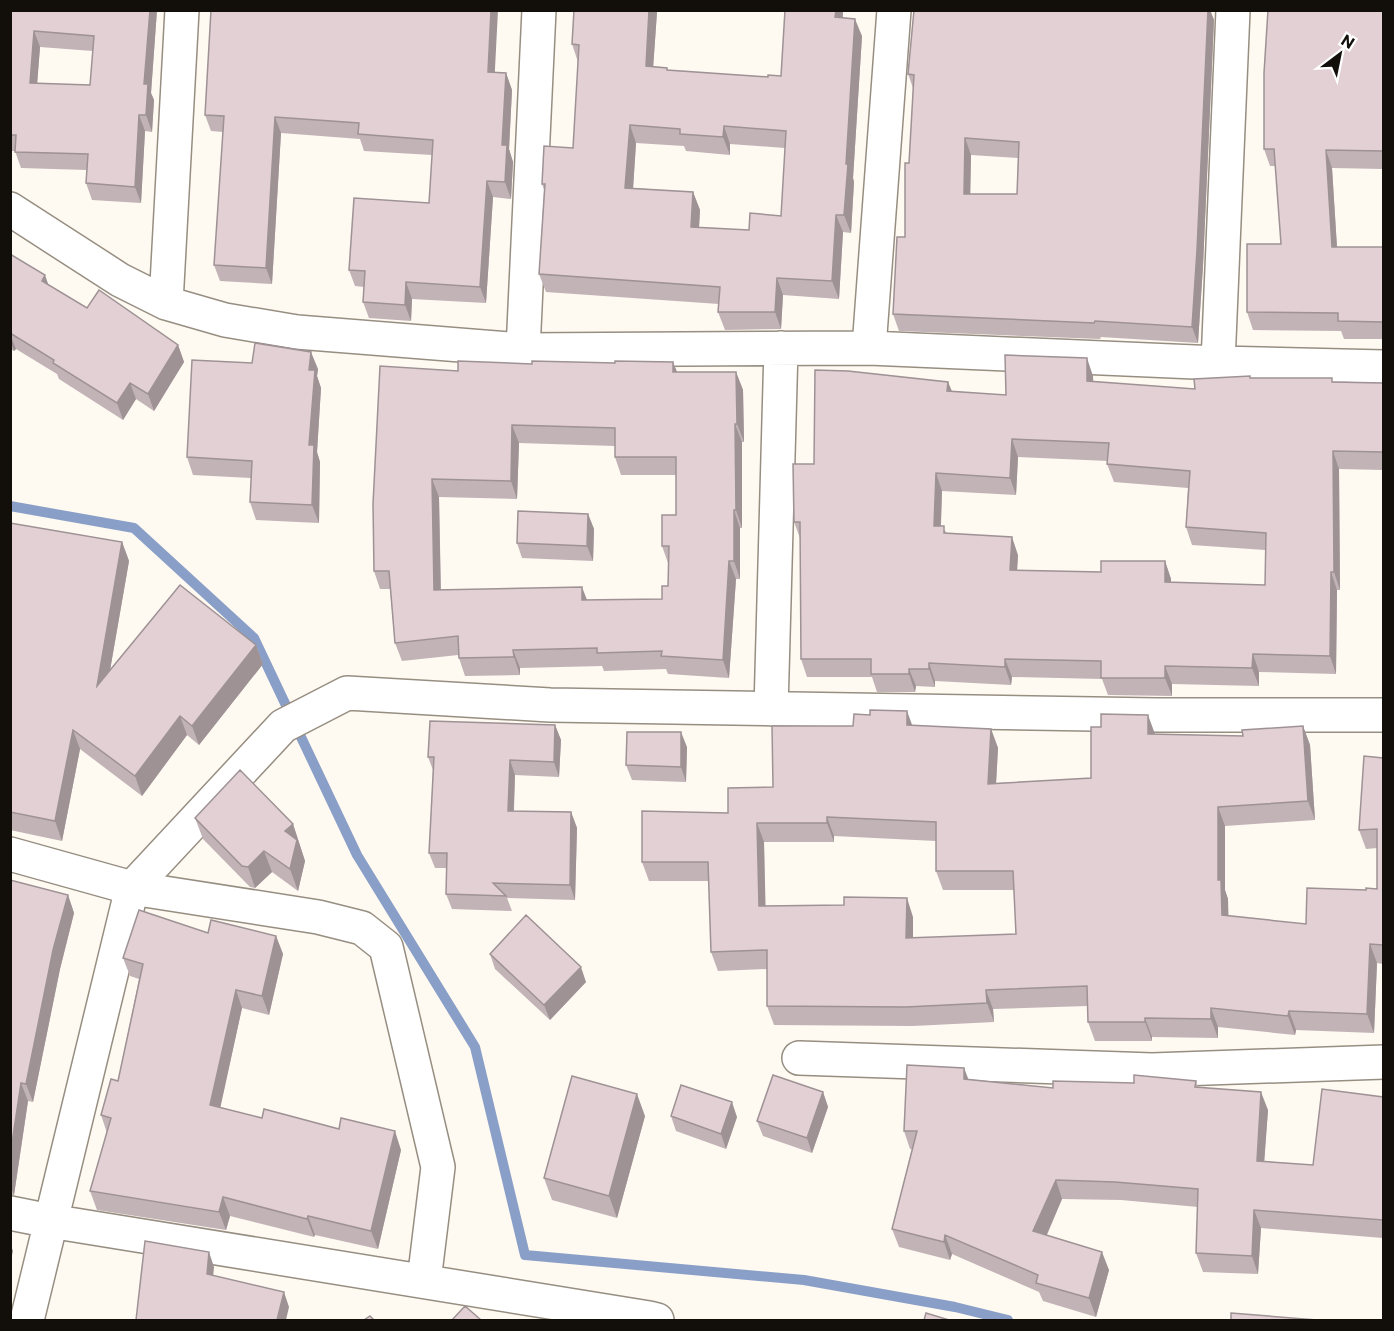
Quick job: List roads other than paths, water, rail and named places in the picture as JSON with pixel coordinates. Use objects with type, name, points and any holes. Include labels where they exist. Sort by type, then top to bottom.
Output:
[{"type":"street","points":[[166,303],[182,10]]},
{"type":"street","points":[[523,350],[539,10]]},
{"type":"street","points":[[870,348],[894,10]]},
{"type":"street","points":[[1218,363],[1233,10]]},
{"type":"street","points":[[10,209],[120,280],[166,303],[225,320],[297,332],[523,350],[870,348],[1218,363],[1383,367]]},
{"type":"street","points":[[771,709],[781,348]]},
{"type":"street","points":[[27,1320],[132,888],[283,726],[347,693],[550,705],[1156,715],[1383,715]]},
{"type":"street","points":[[10,854],[132,888],[318,917],[362,928],[386,947],[438,1167],[424,1281]]},
{"type":"street","points":[[799,1058],[1152,1070],[1383,1062]]},
{"type":"street","points":[[10,1213],[657,1320]]},
{"type":"waterway","points":[[10,506],[134,528],[254,638],[357,855],[475,1047],[525,1255],[804,1280],[955,1307],[1008,1320]]}]
